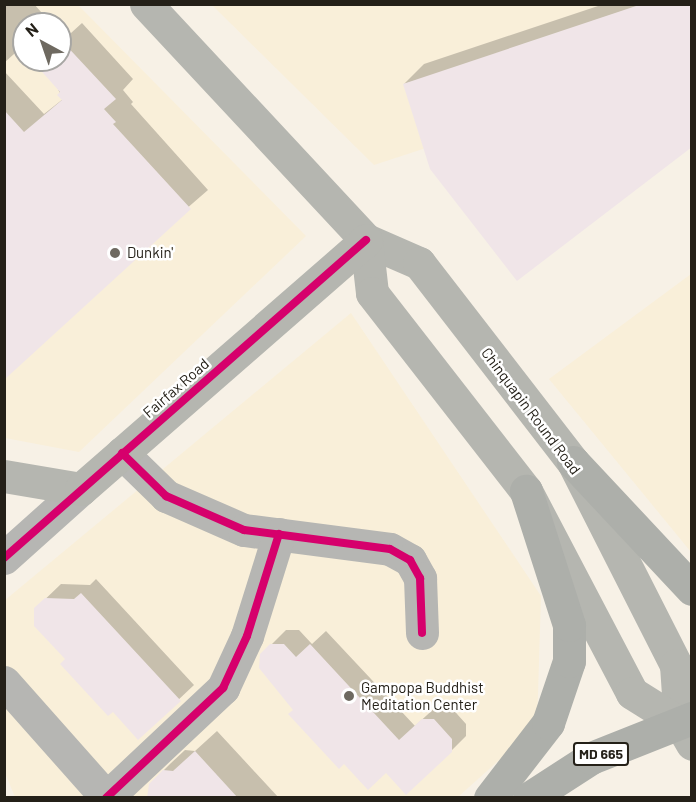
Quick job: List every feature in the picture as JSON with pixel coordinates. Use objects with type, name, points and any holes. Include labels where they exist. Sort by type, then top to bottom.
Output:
[{"type":"main road","name":"Chinquapin Round Road","points":[[146,4],[366,240],[418,263],[573,462],[676,665],[688,728]]},
{"type":"main road","name":"Fairfax Road","points":[[81,489],[366,240]]},
{"type":"main road","points":[[366,240],[372,293],[526,490],[632,693],[688,728]]},
{"type":"main road","points":[[573,462],[692,590]]},
{"type":"main road","points":[[4,476],[81,489]]},
{"type":"main road","points":[[490,798],[548,723],[569,660],[569,624],[526,490]]},
{"type":"main road","name":"MD 665","points":[[530,798],[591,758],[688,728]]},
{"type":"street","points":[[122,453],[166,496],[244,530],[390,549],[410,560],[420,578],[422,633]]},
{"type":"street","name":"Fairfax Road","points":[[4,558],[81,489]]},
{"type":"street","points":[[4,682],[106,797],[223,688],[247,636],[279,534]]},
{"type":"shaded area","points":[[4,5],[78,5],[306,236],[79,452],[5,438]]},
{"type":"shaded area","points":[[212,5],[691,5],[691,61],[374,165]]},
{"type":"shaded area","points":[[691,274],[691,552],[549,379]]},
{"type":"shaded area","points":[[351,313],[541,596],[537,726],[458,797],[15,797],[5,773],[4,601]]},
{"type":"building","points":[[642,4],[692,4],[692,147],[517,281],[430,169],[403,84]]},
{"type":"building","points":[[72,52],[116,99],[104,109],[116,122],[113,124],[191,209],[4,380],[4,110],[24,132],[62,100],[57,95],[60,92],[42,72],[72,72]]},
{"type":"building","points":[[81,593],[181,701],[138,740],[113,712],[108,716],[60,664],[65,659],[34,626],[34,608],[45,598],[74,599]]},
{"type":"building","points":[[270,644],[284,644],[296,657],[310,644],[399,740],[422,719],[434,719],[452,739],[452,752],[406,795],[386,773],[368,790],[344,764],[339,769],[288,714],[293,710],[259,668],[260,654]]},
{"type":"building","points":[[195,751],[238,798],[147,798],[149,784],[163,770],[173,771]]},
{"type":"cycle path","points":[[4,558],[366,240]]},
{"type":"cycle path","points":[[122,453],[166,496],[244,530],[390,549],[410,560],[420,578],[422,633]]},
{"type":"cycle path","points":[[106,798],[223,688],[247,636],[279,534]]},
{"type":"place","name":"Dunkin'","points":[[115,253]]},
{"type":"place","name":"Gampopa Buddhist Meditation Center","points":[[349,696]]}]
